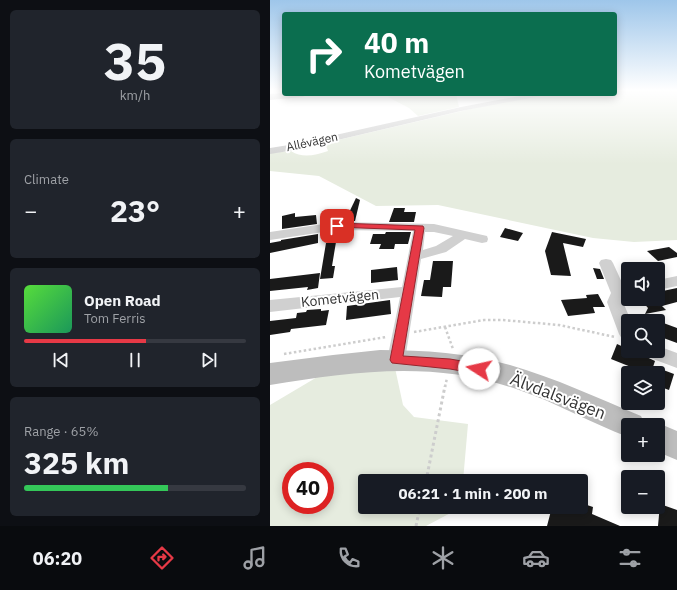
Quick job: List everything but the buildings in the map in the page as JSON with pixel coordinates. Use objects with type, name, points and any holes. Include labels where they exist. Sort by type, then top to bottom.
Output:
[{"type":"street","name":"Allévägen","points":[[270,150],[295,147],[437,115]]},
{"type":"street","points":[[270,236],[337,226],[434,228],[482,239]]},
{"type":"street","points":[[396,360],[420,228]]},
{"type":"street","points":[[416,255],[439,250],[454,242],[462,234]]},
{"type":"street","points":[[606,263],[621,287]]},
{"type":"street","points":[[665,284],[677,281]]},
{"type":"street","name":"Kometvägen","points":[[270,306],[409,291]]},
{"type":"street","points":[[621,296],[616,302],[621,326]]},
{"type":"street","points":[[665,356],[677,361]]},
{"type":"street","name":"Älvdalsvägen","points":[[274,365],[327,365],[396,360],[450,364],[493,372],[552,391],[621,421]]},
{"type":"street","points":[[665,440],[677,446]]},
{"type":"path","points":[[274,365],[401,334],[484,320],[503,320],[559,325],[621,336]]},
{"type":"path","points":[[427,474],[454,351],[445,327]]},
{"type":"path","points":[[416,526],[419,514]]},
{"type":"shaded area","points":[[447,115],[677,115],[677,240],[634,242],[593,238],[438,205],[376,206],[319,176],[270,171],[270,153],[291,151],[305,156],[314,155],[328,151],[325,143]]},
{"type":"shaded area","points":[[395,368],[403,405],[414,417],[468,424],[464,474],[358,474],[358,514],[449,514],[426,526],[270,526],[270,405],[324,373]]},
{"type":"route","points":[[337,226],[420,228],[396,360],[450,364],[479,369]]}]
